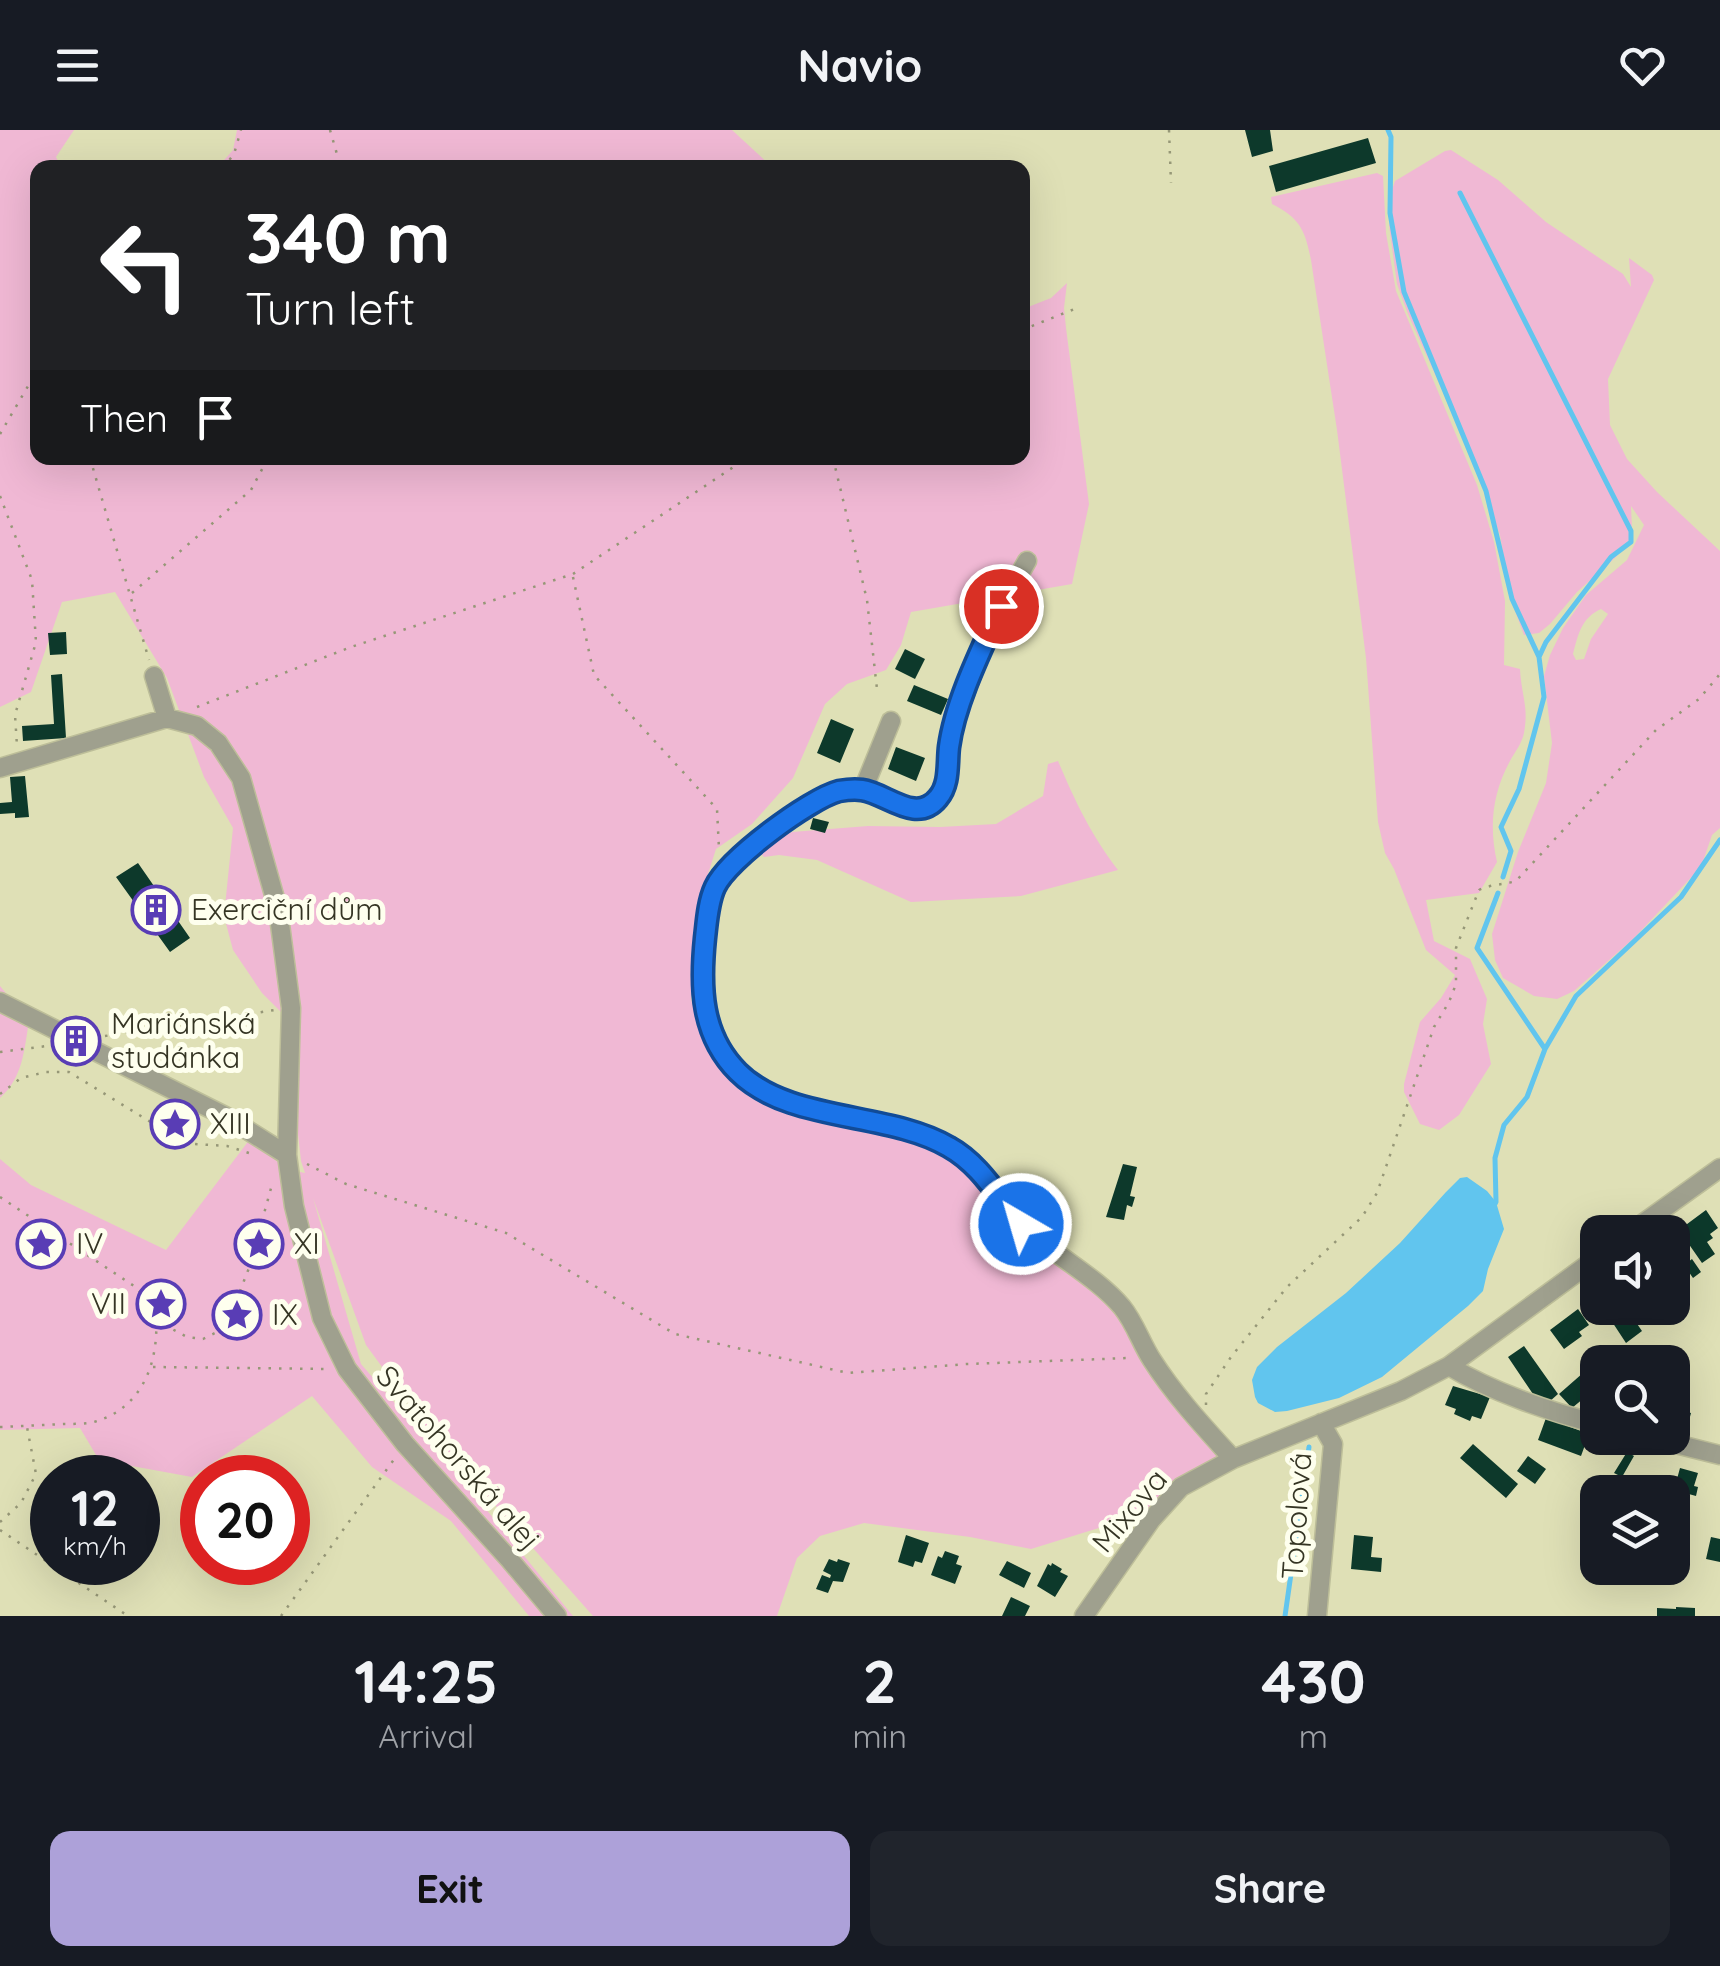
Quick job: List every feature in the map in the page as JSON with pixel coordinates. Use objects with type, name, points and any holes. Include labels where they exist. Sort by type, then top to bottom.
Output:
[{"type":"street","points":[[1027,562],[1001,606],[952,727],[948,768],[939,798],[927,807],[915,808],[863,790],[840,791],[814,802],[728,866],[715,887],[708,912],[702,1000],[708,1026],[720,1050],[748,1082],[764,1092],[915,1132],[950,1147],[981,1174],[1021,1224],[1121,1306],[1149,1356],[1233,1459]]},
{"type":"street","points":[[9,765],[167,718],[154,676]]},
{"type":"street","name":"Svatohorská alej","points":[[167,718],[197,726],[207,734],[218,743],[241,778],[278,910],[292,1008],[287,1155],[294,1206],[322,1318],[347,1370],[405,1444],[556,1616]]},
{"type":"street","points":[[863,790],[892,721]]},
{"type":"street","points":[[0,1002],[65,1040],[74,1028],[84,1030],[90,1043],[225,1116],[287,1155]]},
{"type":"street","points":[[1655,1215],[1719,1169]]},
{"type":"street","name":"Mixova","points":[[1084,1616],[1165,1502],[1180,1487],[1233,1459],[1401,1391],[1449,1366],[1580,1270]]},
{"type":"street","points":[[1449,1366],[1472,1380],[1580,1419]]},
{"type":"street","name":"Topolová","points":[[1317,1616],[1333,1444],[1321,1423]]},
{"type":"street","points":[[1690,1448],[1720,1455]]},
{"type":"path","points":[[229,160],[241,130]]},
{"type":"path","points":[[330,130],[339,160]]},
{"type":"path","points":[[1168,130],[1171,182]]},
{"type":"path","points":[[1030,327],[1076,308]]},
{"type":"path","points":[[0,434],[30,383]]},
{"type":"path","points":[[92,465],[154,676]]},
{"type":"path","points":[[131,594],[251,490],[264,465]]},
{"type":"path","points":[[167,718],[351,648],[572,574],[736,465]]},
{"type":"path","points":[[835,465],[867,600],[877,689]]},
{"type":"path","points":[[0,496],[32,580],[36,642],[15,714],[9,765]]},
{"type":"path","points":[[572,574],[594,675],[717,809],[720,864]]},
{"type":"path","points":[[1208,1432],[1206,1394],[1231,1357],[1286,1287],[1362,1217],[1377,1192],[1434,1027],[1456,984],[1456,948],[1479,890],[1516,881],[1656,730],[1699,699],[1720,674]]},
{"type":"path","points":[[90,1043],[292,1008]]},
{"type":"path","points":[[0,1052],[65,1040]]},
{"type":"path","points":[[0,1094],[22,1078],[69,1072],[162,1129],[196,1144],[227,1146],[256,1155]]},
{"type":"path","points":[[287,1155],[346,1184],[506,1233],[675,1334],[848,1373],[1149,1356]]},
{"type":"path","points":[[0,1196],[137,1288],[156,1316],[172,1329],[203,1339],[218,1331],[231,1314],[273,1182]]},
{"type":"path","points":[[0,1427],[93,1422],[120,1410],[142,1388],[152,1366],[156,1316]]},
{"type":"path","points":[[152,1366],[347,1370]]},
{"type":"path","points":[[0,1522],[21,1503],[36,1474],[27,1426]]},
{"type":"path","points":[[281,1616],[405,1444]]},
{"type":"path","points":[[0,1530],[128,1616]]},
{"type":"shaded area","points":[[0,130],[74,130],[58,160],[30,160],[30,465],[1030,465],[1030,306],[1051,298],[1067,283],[1064,308],[1089,504],[1072,584],[911,612],[901,645],[886,670],[847,684],[825,704],[793,778],[752,824],[716,849],[701,896],[691,999],[704,1044],[756,1093],[949,1148],[1122,1309],[1225,1459],[1175,1486],[1144,1514],[1031,1549],[864,1523],[820,1536],[797,1558],[777,1616],[593,1616],[426,1427],[366,1345],[313,1198],[361,1364],[573,1616],[529,1616],[451,1521],[372,1467],[312,1396],[225,1455],[180,1455],[180,1475],[160,1471],[160,1455],[96,1455],[80,1428],[0,1430],[0,1159],[31,1185],[166,1250],[250,1139],[286,1169],[305,1173],[285,1016],[262,993],[233,950],[224,916],[233,828],[204,777],[167,678],[115,592],[62,602],[31,692],[0,707]]},
{"type":"shaded area","points":[[237,130],[732,130],[764,160],[224,160],[233,150]]},
{"type":"shaded area","points":[[1451,150],[1498,180],[1546,222],[1623,274],[1631,287],[1629,258],[1652,275],[1654,280],[1608,379],[1610,425],[1627,459],[1720,551],[1720,828],[1712,835],[1701,867],[1634,938],[1574,991],[1557,999],[1534,996],[1503,978],[1495,960],[1492,934],[1518,852],[1546,783],[1552,743],[1544,676],[1550,655],[1586,595],[1627,560],[1644,525],[1631,506],[1629,540],[1616,557],[1577,592],[1550,624],[1539,633],[1524,635],[1511,600],[1500,535],[1473,459],[1397,284],[1389,225],[1395,181]],"holes":[[[1601,609],[1608,614],[1591,639],[1584,659],[1576,660],[1573,654],[1585,622]]]},
{"type":"shaded area","points":[[1377,173],[1383,176],[1386,233],[1396,291],[1477,485],[1494,542],[1505,601],[1504,665],[1520,669],[1525,707],[1523,737],[1496,798],[1493,836],[1497,862],[1479,893],[1426,900],[1434,941],[1470,959],[1487,999],[1483,1024],[1491,1064],[1459,1115],[1439,1130],[1420,1124],[1404,1084],[1420,1022],[1455,975],[1426,950],[1385,853],[1378,822],[1366,658],[1311,260],[1300,226],[1272,204],[1271,197]]},
{"type":"shaded area","points":[[1058,761],[1084,817],[1118,870],[1021,896],[911,902],[817,860],[764,857],[757,849],[792,832],[868,826],[996,824],[1043,796],[1048,764]]},
{"type":"shaded area","points":[[0,986],[29,1021],[18,1072],[0,1098]]},
{"type":"water","points":[[1467,1177],[1496,1202],[1504,1229],[1483,1291],[1382,1377],[1339,1398],[1287,1411],[1275,1412],[1258,1403],[1252,1380],[1257,1367],[1346,1293],[1400,1243],[1460,1178]]},
{"type":"building","points":[[1245,130],[1270,130],[1273,151],[1252,157]]},
{"type":"building","points":[[1368,138],[1376,163],[1276,192],[1269,166]]},
{"type":"building","points":[[66,632],[67,654],[50,655],[48,633]]},
{"type":"building","points":[[905,649],[925,659],[915,679],[895,669]]},
{"type":"building","points":[[62,674],[66,738],[23,741],[22,726],[54,724],[51,675]]},
{"type":"building","points":[[914,685],[948,699],[941,715],[907,701]]},
{"type":"building","points":[[831,719],[854,729],[840,763],[817,753]]},
{"type":"building","points":[[896,747],[925,758],[916,781],[888,769]]},
{"type":"building","points":[[25,776],[29,817],[0,814],[0,803],[12,802],[10,777]]},
{"type":"building","points":[[813,818],[829,822],[825,833],[810,829]]},
{"type":"building","name":"Exerciční dům","points":[[138,863],[190,938],[170,952],[116,877]]},
{"type":"building","points":[[1123,1164],[1137,1167],[1130,1196],[1135,1197],[1132,1207],[1127,1205],[1124,1220],[1106,1217]]},
{"type":"building","points":[[1706,1210],[1718,1228],[1707,1242],[1715,1254],[1702,1263],[1690,1246],[1690,1222]]},
{"type":"building","points":[[1690,1260],[1701,1272],[1693,1278],[1690,1274]]},
{"type":"building","points":[[1578,1309],[1580,1325],[1589,1325],[1579,1332],[1582,1336],[1564,1349],[1550,1330]]},
{"type":"building","points":[[1614,1325],[1638,1325],[1642,1331],[1626,1343]]},
{"type":"building","points":[[1524,1346],[1558,1394],[1549,1402],[1535,1397],[1508,1357]]},
{"type":"building","points":[[1580,1376],[1580,1401],[1572,1408],[1559,1394]]},
{"type":"building","points":[[1453,1386],[1490,1397],[1481,1419],[1472,1416],[1470,1421],[1445,1405]]},
{"type":"building","points":[[1546,1418],[1580,1431],[1581,1455],[1581,1456],[1538,1440]]},
{"type":"building","points":[[1473,1444],[1518,1484],[1506,1498],[1460,1458]]},
{"type":"building","points":[[1625,1455],[1634,1456],[1623,1475],[1614,1473]]},
{"type":"building","points":[[1528,1456],[1546,1469],[1535,1484],[1517,1471]]},
{"type":"building","points":[[1680,1468],[1698,1473],[1696,1496],[1690,1494],[1690,1475],[1678,1475]]},
{"type":"building","points":[[906,1535],[929,1543],[922,1563],[915,1561],[913,1567],[898,1562]]},
{"type":"building","points":[[1354,1535],[1373,1537],[1371,1557],[1382,1558],[1381,1572],[1351,1569]]},
{"type":"building","points":[[1711,1537],[1720,1539],[1720,1562],[1706,1559]]},
{"type":"building","points":[[945,1551],[959,1556],[956,1564],[962,1566],[955,1584],[931,1575],[938,1556],[942,1558]]},
{"type":"building","points":[[829,1559],[850,1563],[843,1582],[833,1581],[828,1593],[816,1589],[822,1575],[830,1578],[823,1571]]},
{"type":"building","points":[[1007,1561],[1031,1573],[1024,1588],[999,1575]]},
{"type":"building","points":[[1052,1563],[1068,1576],[1055,1597],[1037,1586]]},
{"type":"building","points":[[1011,1597],[1030,1606],[1025,1616],[1002,1616]]},
{"type":"building","points":[[1657,1608],[1695,1608],[1695,1616],[1657,1616]]},
{"type":"waterway","points":[[1388,130],[1390,213],[1404,292],[1486,491],[1512,599],[1539,657],[1544,697],[1519,789],[1501,827],[1511,851],[1503,877]]},
{"type":"waterway","points":[[1460,193],[1631,531],[1631,542],[1611,557],[1546,642],[1539,657]]},
{"type":"waterway","points":[[1493,1208],[1495,1158],[1504,1125],[1527,1097],[1545,1049],[1576,996],[1681,897],[1720,840]]},
{"type":"waterway","points":[[1498,893],[1477,948],[1545,1049]]},
{"type":"waterway","points":[[1285,1616],[1309,1447]]},
{"type":"place","name":"Exerciční dům","points":[[156,910]]},
{"type":"place","name":"Mariánská studánka","points":[[76,1041]]},
{"type":"place","name":"XIII","points":[[175,1124]]},
{"type":"place","name":"IV","points":[[41,1244]]},
{"type":"place","name":"XI","points":[[259,1244]]},
{"type":"place","name":"VII","points":[[161,1304]]},
{"type":"place","name":"IX","points":[[237,1315]]},
{"type":"route","points":[[1001,606],[952,727],[948,768],[939,798],[927,807],[915,808],[863,790],[840,791],[814,802],[728,866],[715,887],[708,912],[702,1000],[708,1026],[720,1050],[748,1082],[799,1104],[915,1132],[950,1147],[991,1184],[1021,1224]]}]
